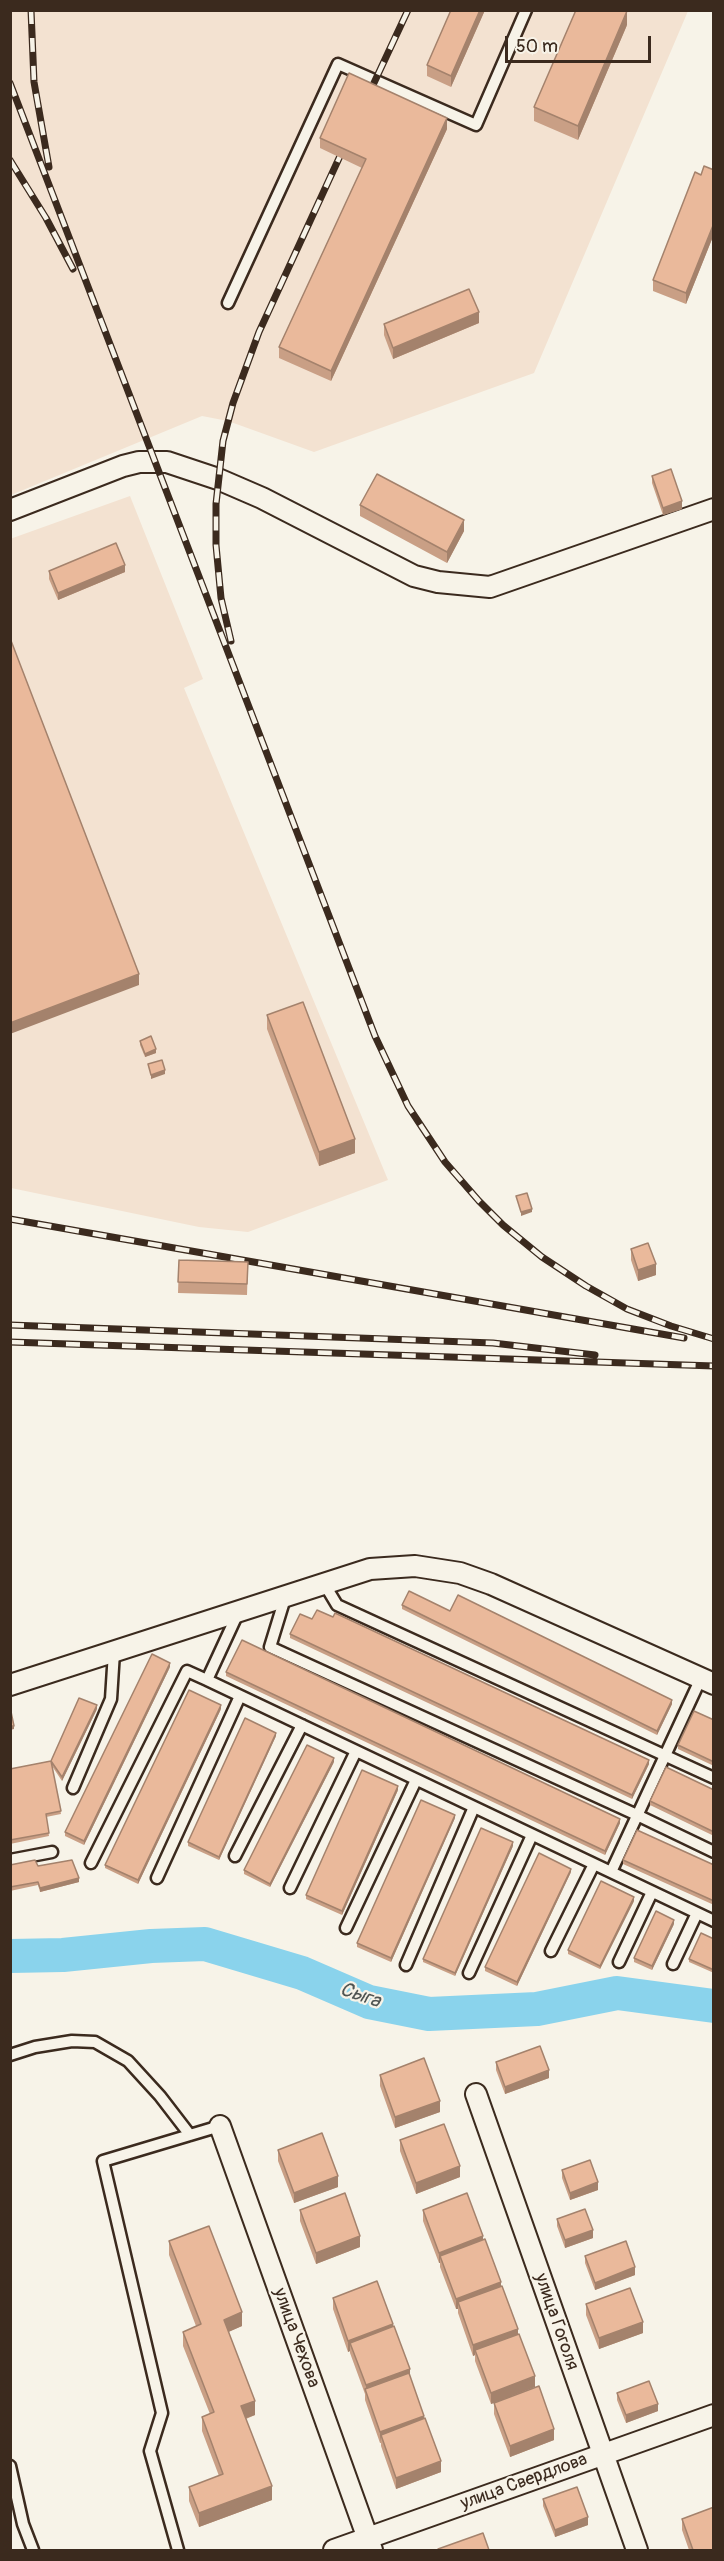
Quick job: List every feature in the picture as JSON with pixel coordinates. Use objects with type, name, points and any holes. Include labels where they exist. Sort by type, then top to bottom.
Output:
[{"type":"street","points":[[10,510],[123,466],[147,462],[167,462],[218,479],[262,498],[414,576],[438,582],[490,587],[714,509]]},
{"type":"street","points":[[10,1685],[370,1569],[415,1566],[460,1573],[491,1584],[707,1681]]},
{"type":"street","name":"улица Гоголя","points":[[476,2094],[637,2550]]},
{"type":"street","name":"улица Чехова","points":[[220,2126],[370,2545]]},
{"type":"street","name":"улица Свердлова","points":[[334,2550],[370,2545],[602,2454],[714,2415]]},
{"type":"lane","points":[[228,303],[338,64],[476,125],[526,10]]},
{"type":"lane","points":[[325,1585],[337,1605],[714,1778]]},
{"type":"lane","points":[[285,1598],[270,1647],[714,1852]]},
{"type":"lane","points":[[207,1680],[238,1612]]},
{"type":"lane","points":[[74,1788],[111,1699],[114,1652]]},
{"type":"lane","points":[[91,1863],[187,1671],[714,1921]]},
{"type":"lane","points":[[611,1872],[665,1755],[707,1681]]},
{"type":"lane","points":[[157,1878],[240,1696]]},
{"type":"lane","points":[[235,1856],[302,1725]]},
{"type":"lane","points":[[290,1888],[356,1751]]},
{"type":"lane","points":[[346,1928],[416,1780]]},
{"type":"lane","points":[[406,1965],[474,1807]]},
{"type":"lane","points":[[469,1973],[532,1835]]},
{"type":"lane","points":[[10,1860],[52,1852]]},
{"type":"lane","points":[[551,1951],[594,1864]]},
{"type":"lane","points":[[619,1962],[652,1892]]},
{"type":"lane","points":[[673,1964],[697,1913]]},
{"type":"lane","points":[[10,2055],[35,2047],[72,2041],[95,2042],[128,2061],[160,2096],[190,2135]]},
{"type":"lane","points":[[178,2550],[150,2451],[162,2413],[103,2161],[220,2126]]},
{"type":"lane","points":[[10,2466],[22,2524],[33,2550]]},
{"type":"shaded area","points":[[11,11],[688,11],[534,373],[314,452],[228,421],[202,416],[11,495]]},
{"type":"shaded area","points":[[130,496],[203,679],[184,688],[388,1180],[248,1232],[199,1227],[11,1188],[10,539]]},
{"type":"building","points":[[451,10],[480,10],[451,76],[427,65]]},
{"type":"building","points":[[576,10],[627,11],[578,126],[534,107]]},
{"type":"building","points":[[349,73],[447,118],[331,371],[279,347],[366,159],[320,138]]},
{"type":"building","points":[[704,166],[714,170],[714,223],[686,293],[653,280],[695,172],[701,175]]},
{"type":"building","points":[[469,289],[479,312],[393,348],[384,324]]},
{"type":"building","points":[[671,469],[682,501],[663,508],[652,476]]},
{"type":"building","points":[[377,474],[464,520],[447,552],[360,505]]},
{"type":"building","points":[[116,543],[125,565],[58,593],[49,571]]},
{"type":"building","points":[[10,638],[139,974],[10,1023]]},
{"type":"building","points":[[303,1002],[355,1139],[319,1152],[267,1015]]},
{"type":"building","points":[[151,1036],[156,1049],[145,1054],[140,1041]]},
{"type":"building","points":[[162,1060],[165,1070],[151,1075],[148,1064]]},
{"type":"building","points":[[527,1193],[532,1209],[521,1212],[516,1196]]},
{"type":"building","points":[[648,1243],[656,1264],[638,1270],[631,1249]]},
{"type":"building","points":[[179,1260],[248,1262],[247,1284],[178,1282]]},
{"type":"building","points":[[409,1591],[450,1611],[458,1595],[672,1700],[657,1731],[402,1605]]},
{"type":"building","points":[[317,1610],[333,1617],[335,1613],[649,1760],[632,1795],[290,1634],[300,1614],[312,1619]]},
{"type":"building","points":[[242,1640],[620,1819],[605,1851],[226,1672]]},
{"type":"building","points":[[152,1654],[170,1663],[84,1841],[65,1832]]},
{"type":"building","points":[[189,1690],[221,1705],[138,1880],[105,1865]]},
{"type":"building","points":[[79,1698],[97,1705],[62,1777],[51,1761]]},
{"type":"building","points":[[10,1707],[14,1726],[10,1726]]},
{"type":"building","points":[[694,1711],[714,1720],[714,1762],[678,1745]]},
{"type":"building","points":[[245,1718],[276,1733],[219,1857],[188,1842]]},
{"type":"building","points":[[307,1745],[334,1758],[270,1884],[244,1870]]},
{"type":"building","points":[[51,1761],[61,1811],[46,1814],[49,1833],[10,1840],[10,1769]]},
{"type":"building","points":[[666,1767],[714,1790],[714,1832],[650,1801]]},
{"type":"building","points":[[362,1770],[398,1786],[342,1911],[306,1895]]},
{"type":"building","points":[[421,1800],[455,1815],[391,1958],[357,1943]]},
{"type":"building","points":[[481,1828],[513,1842],[455,1973],[423,1959]]},
{"type":"building","points":[[637,1830],[714,1865],[714,1901],[623,1860]]},
{"type":"building","points":[[539,1853],[571,1869],[517,1982],[485,1967]]},
{"type":"building","points":[[35,1860],[38,1866],[72,1860],[79,1878],[40,1888],[38,1882],[10,1887],[10,1865]]},
{"type":"building","points":[[601,1881],[634,1897],[600,1966],[568,1950]]},
{"type":"building","points":[[656,1911],[674,1920],[652,1966],[634,1958]]},
{"type":"building","points":[[701,1933],[714,1939],[714,1970],[689,1959]]},
{"type":"building","points":[[540,2046],[549,2070],[505,2087],[496,2062]]},
{"type":"building","points":[[424,2058],[440,2101],[395,2117],[380,2075]]},
{"type":"building","points":[[444,2124],[460,2166],[416,2183],[400,2140]]},
{"type":"building","points":[[322,2133],[338,2176],[294,2193],[278,2150]]},
{"type":"building","points":[[590,2160],[598,2182],[570,2193],[562,2170]]},
{"type":"building","points":[[345,2193],[360,2236],[316,2253],[300,2210]]},
{"type":"building","points":[[467,2193],[483,2236],[439,2253],[423,2210]]},
{"type":"building","points":[[585,2209],[593,2230],[565,2240],[557,2219]]},
{"type":"building","points":[[209,2226],[242,2312],[224,2320],[255,2401],[241,2406],[272,2486],[199,2513],[189,2487],[223,2474],[202,2417],[214,2412],[183,2332],[201,2324],[169,2241]]},
{"type":"building","points":[[485,2239],[501,2282],[456,2299],[440,2256]]},
{"type":"building","points":[[626,2241],[635,2267],[595,2283],[585,2256]]},
{"type":"building","points":[[377,2281],[393,2324],[348,2341],[333,2298]]},
{"type":"building","points":[[502,2286],[518,2329],[473,2345],[458,2302]]},
{"type":"building","points":[[630,2288],[643,2322],[599,2338],[586,2304]]},
{"type":"building","points":[[394,2326],[410,2369],[366,2385],[350,2343]]},
{"type":"building","points":[[519,2334],[535,2376],[491,2393],[475,2350]]},
{"type":"building","points":[[409,2373],[424,2416],[380,2432],[365,2389]]},
{"type":"building","points":[[649,2381],[658,2404],[626,2415],[617,2393]]},
{"type":"building","points":[[539,2386],[554,2429],[510,2446],[494,2403]]},
{"type":"building","points":[[425,2418],[441,2461],[396,2478],[381,2435]]},
{"type":"building","points":[[577,2487],[588,2517],[555,2530],[543,2499]]},
{"type":"building","points":[[714,2507],[714,2550],[693,2550],[682,2519]]},
{"type":"building","points":[[483,2533],[489,2550],[438,2549]]},
{"type":"waterway","name":"Сыга","points":[[10,1956],[63,1955],[151,1946],[205,1944],[302,1973],[369,2002],[429,2014],[537,2009],[617,1993],[714,2006]]},
{"type":"railway","points":[[31,10],[34,82],[49,167]]},
{"type":"railway","points":[[366,100],[408,10]]},
{"type":"railway","points":[[10,83],[375,1036],[408,1106],[445,1162],[479,1201],[503,1225],[542,1257],[627,1309],[714,1339]]},
{"type":"railway","points":[[231,641],[221,598],[216,545],[216,504],[223,441],[233,403],[259,332],[346,143]]},
{"type":"railway","points":[[10,160],[46,218],[73,269]]},
{"type":"railway","points":[[10,1219],[684,1338]]},
{"type":"railway","points":[[10,1325],[493,1343],[595,1355]]},
{"type":"railway","points":[[10,1342],[714,1366]]}]
